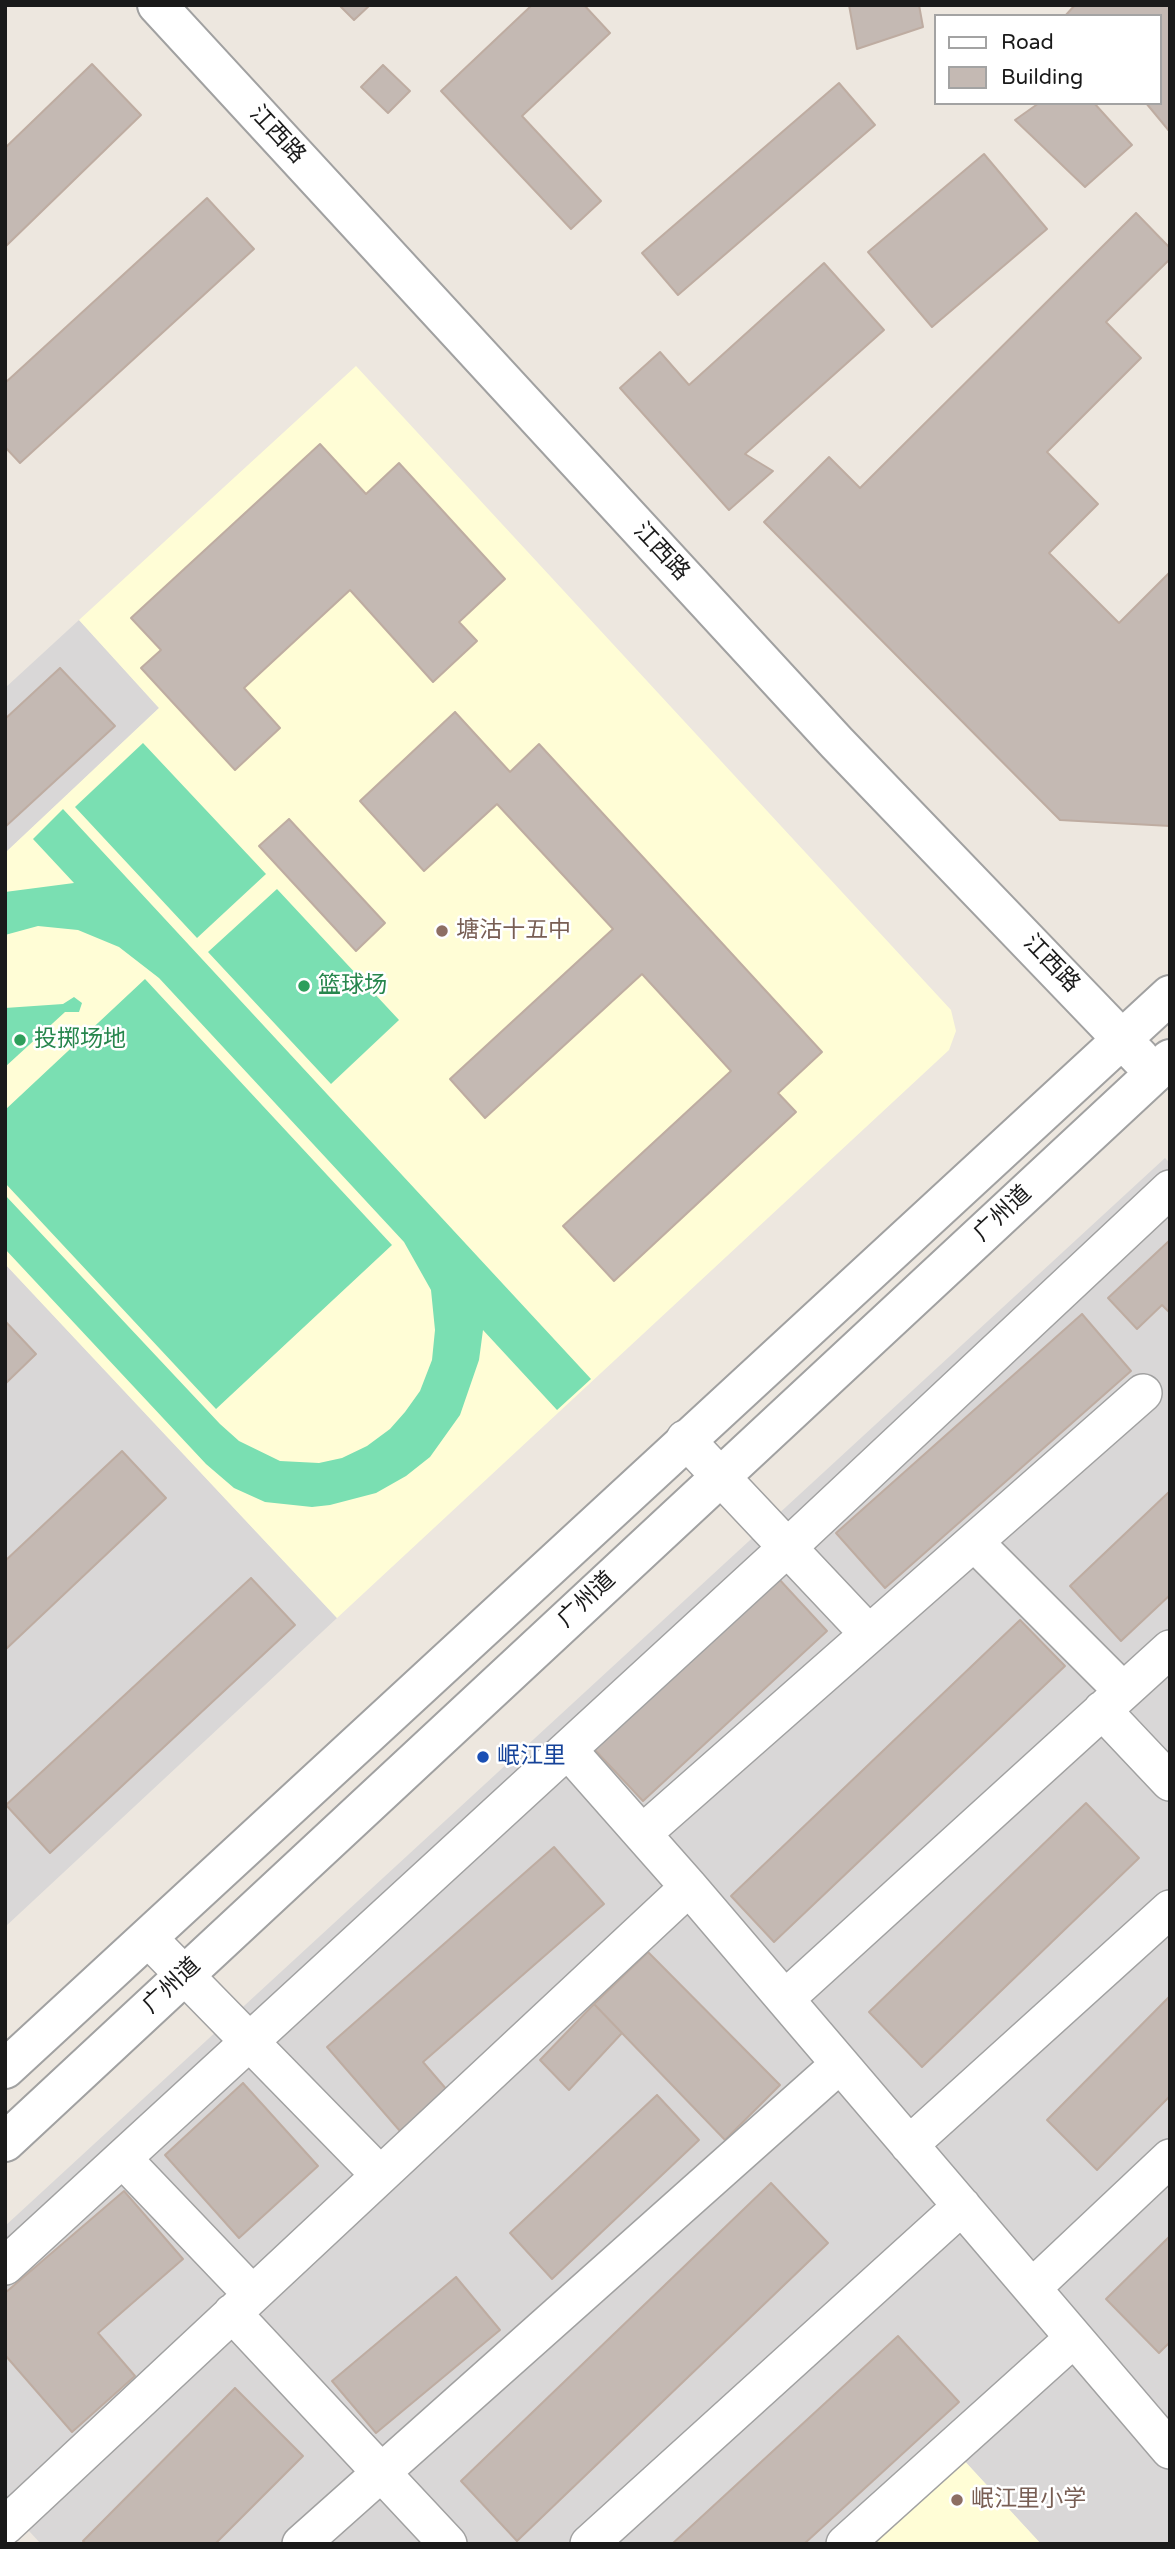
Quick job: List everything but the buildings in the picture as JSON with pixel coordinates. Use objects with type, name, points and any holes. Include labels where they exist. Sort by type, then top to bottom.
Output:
[{"type":"street","name":"江西路","points":[[157,5],[837,743],[1123,1038],[1164,1075]]},
{"type":"street","points":[[5,2070],[685,1439],[1170,995]]},
{"type":"street","name":"广州道","points":[[5,2141],[720,1476],[1164,1075]]},
{"type":"street","points":[[5,2266],[568,1750],[1170,1189]]},
{"type":"street","points":[[643,1833],[1143,1393]]},
{"type":"street","points":[[685,1439],[869,1634]]},
{"type":"street","points":[[974,1542],[1113,1700],[1170,1782]]},
{"type":"street","points":[[785,1999],[1170,1649]]},
{"type":"street","points":[[568,1750],[643,1833],[1074,2338],[1162,2426]]},
{"type":"street","points":[[5,2526],[689,1887]]},
{"type":"street","points":[[909,2145],[1170,1909]]},
{"type":"street","points":[[149,1939],[380,2175]]},
{"type":"street","points":[[301,2544],[840,2064]]},
{"type":"street","points":[[1032,2288],[1170,2158]]},
{"type":"street","points":[[123,2159],[381,2473],[448,2544]]},
{"type":"street","points":[[589,2544],[962,2206]]},
{"type":"street","points":[[845,2544],[1074,2338]]},
{"type":"shaded area","name":"塘沽十五中","points":[[356,366],[951,1010],[956,1031],[949,1050],[337,1618],[5,1264],[5,853],[159,708],[79,620]]},
{"type":"shaded area","points":[[79,620],[159,708],[5,853],[5,688]]},
{"type":"shaded area","name":"岷江里","points":[[1165,1158],[1170,1163],[1170,2544],[1041,2544],[960,2456],[865,2544],[41,2544],[5,2505],[5,2226]]},
{"type":"shaded area","points":[[5,1264],[337,1618],[5,1927]]},
{"type":"shaded area","name":"岷江里小学","points":[[960,2456],[1041,2544],[865,2544]]},
{"type":"green space","points":[[143,743],[266,874],[197,938],[75,807]]},
{"type":"green space","points":[[63,809],[591,1379],[557,1410],[483,1330],[479,1360],[460,1415],[430,1457],[406,1476],[376,1493],[330,1505],[312,1507],[265,1502],[234,1488],[206,1464],[5,1249],[5,1195],[220,1424],[239,1441],[280,1461],[319,1463],[342,1458],[367,1446],[390,1429],[405,1412],[420,1391],[432,1360],[435,1330],[431,1290],[404,1242],[159,978],[119,947],[78,930],[38,926],[5,935],[5,892],[74,883],[33,839]]},
{"type":"green space","name":"篮球场","points":[[277,889],[399,1020],[331,1084],[208,952]]},
{"type":"green space","points":[[145,979],[392,1245],[216,1409],[5,1183],[5,1110]]},
{"type":"green space","name":"投掷场地","points":[[74,997],[82,1003],[79,1012],[65,1012],[5,1067],[5,1008],[63,1004]]},
{"type":"place","name":"塘沽十五中","points":[[442,931]]},
{"type":"place","name":"篮球场","points":[[304,986]]},
{"type":"place","name":"投掷场地","points":[[20,1040]]},
{"type":"place","name":"岷江里","points":[[483,1757]]},
{"type":"place","name":"岷江里小学","points":[[957,2500]]}]
